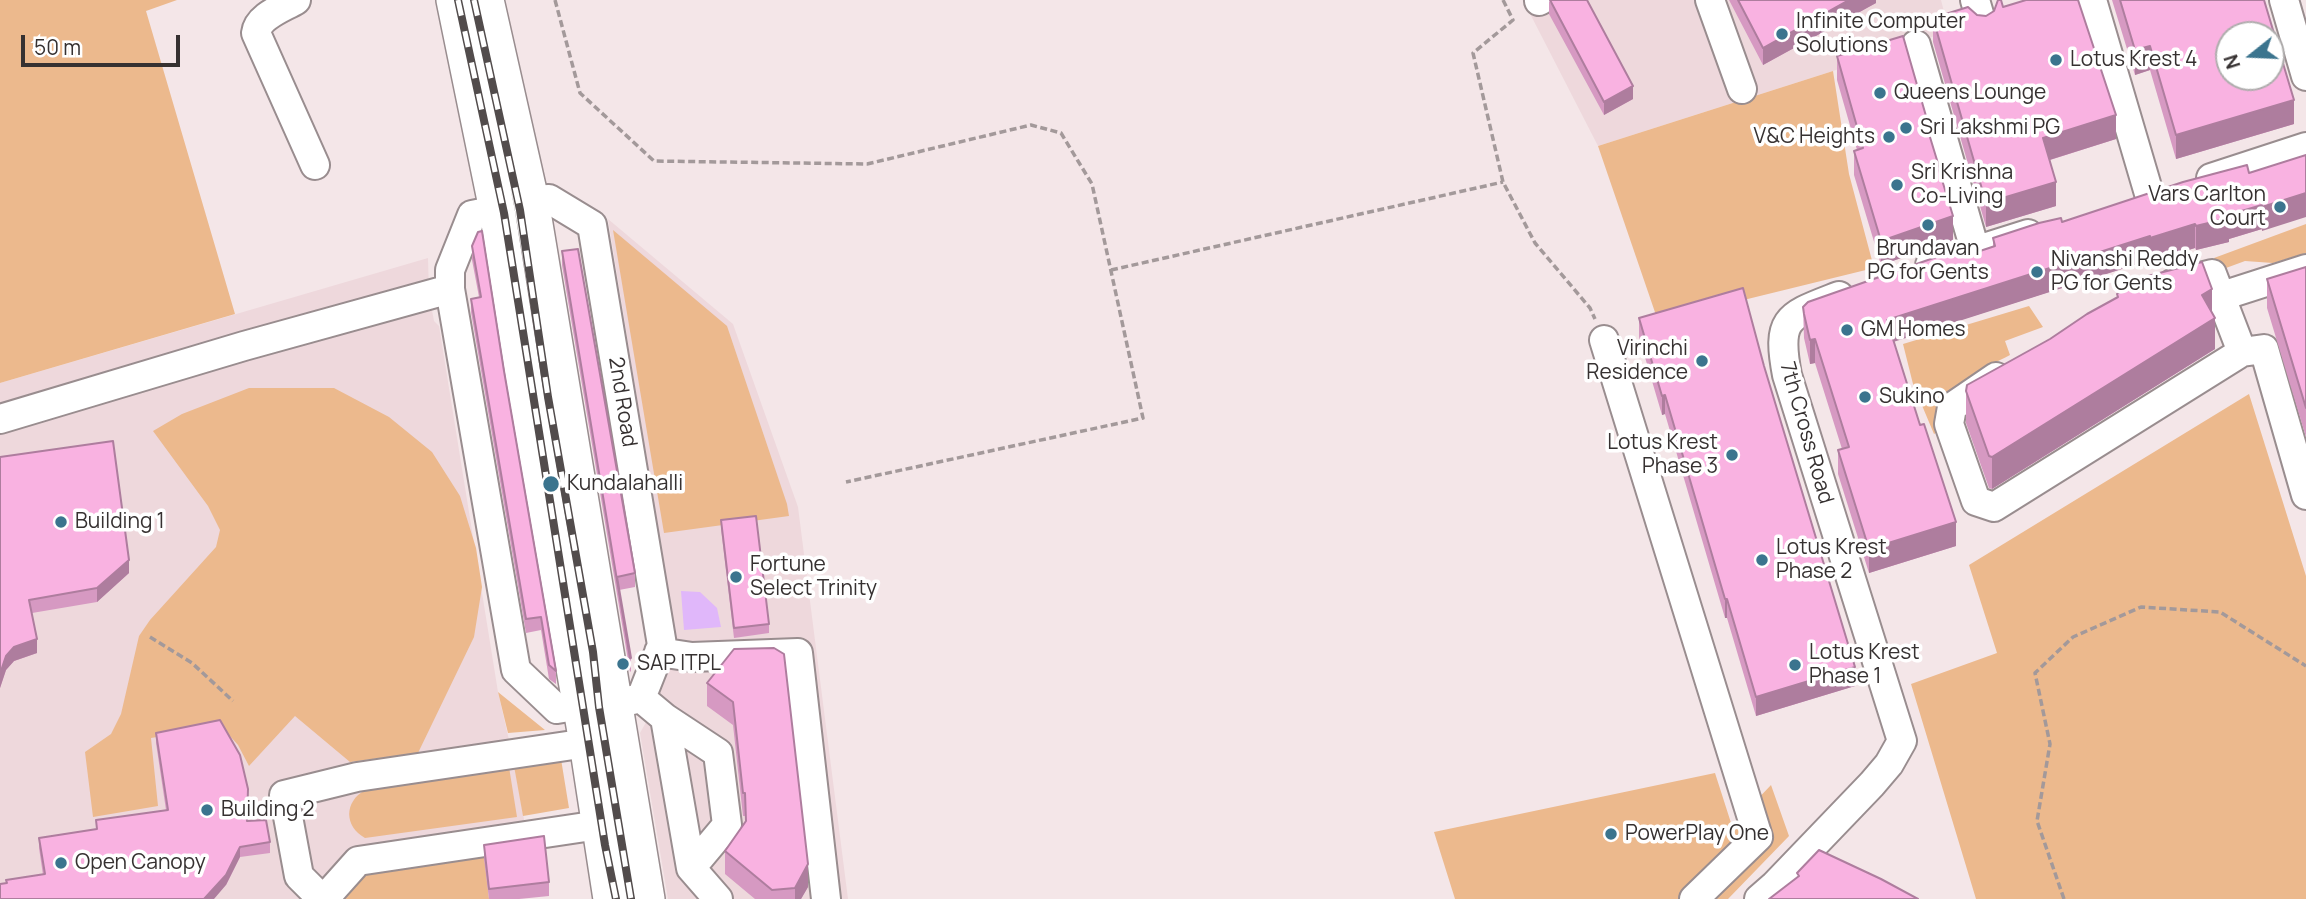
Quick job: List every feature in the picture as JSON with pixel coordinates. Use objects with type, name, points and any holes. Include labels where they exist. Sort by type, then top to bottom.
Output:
[{"type":"main road","points":[[454,0],[497,209],[612,702],[587,743],[611,899]]},
{"type":"main road","points":[[486,0],[531,200],[612,702],[647,899]]},
{"type":"street","points":[[296,0],[264,19],[258,24],[256,33],[315,164]]},
{"type":"street","points":[[1710,0],[1742,89]]},
{"type":"street","points":[[2092,0],[2157,195],[2306,147]]},
{"type":"street","points":[[2284,0],[2306,76]]},
{"type":"street","points":[[1916,45],[1975,250]]},
{"type":"street","name":"2nd Road","points":[[531,200],[550,199],[592,225],[662,645],[659,652],[612,702]]},
{"type":"street","points":[[497,209],[472,215],[450,270],[450,289],[516,670],[557,709],[612,702],[665,718],[718,753],[727,825],[691,868]]},
{"type":"street","points":[[1901,275],[2050,227]]},
{"type":"street","points":[[2222,296],[2306,269]]},
{"type":"street","points":[[2147,291],[2212,274],[2242,352]]},
{"type":"street","name":"7th Cross Road","points":[[1776,893],[1889,764],[1902,741],[1787,375],[1781,344],[1784,328],[1798,312],[1865,287]]},
{"type":"street","points":[[0,419],[244,346],[450,289]]},
{"type":"street","points":[[1604,340],[1758,837],[1694,899]]},
{"type":"street","points":[[2020,363],[2010,366],[1952,407],[1949,424],[1976,501],[1994,507],[2242,352],[2264,349],[2306,495]]},
{"type":"street","points":[[659,652],[692,657],[798,653],[826,899]]},
{"type":"street","points":[[665,718],[691,868],[718,899]]},
{"type":"street","points":[[587,743],[369,775],[284,795],[299,876],[323,899],[358,861],[599,825]]},
{"type":"path","points":[[555,0],[580,93],[654,161],[867,164],[1031,125],[1061,133],[1092,184],[1143,418],[846,482]]},
{"type":"path","points":[[1503,0],[1513,20],[1473,53],[1503,183],[1535,243],[1590,308],[1604,340]]},
{"type":"path","points":[[1111,270],[1503,183]]},
{"type":"path","points":[[2064,899],[2037,821],[2050,744],[2035,673],[2073,637],[2141,607],[2220,612],[2306,666]]},
{"type":"path","points":[[150,637],[192,663],[233,701]]},
{"type":"shaded area","points":[[0,0],[177,0],[146,11],[235,314],[0,383]]},
{"type":"shaded area","points":[[1523,0],[1941,0],[1949,31],[1598,146]]},
{"type":"shaded area","points":[[1833,71],[1849,174],[1874,268],[1658,321],[1598,146]]},
{"type":"shaded area","name":"Fortune Select Trinity","points":[[608,219],[733,324],[798,507],[848,899],[668,899],[640,733],[654,708],[677,646]]},
{"type":"shaded area","points":[[2306,224],[2306,253],[2273,263],[2245,261],[2226,268],[2220,267],[2214,258]]},
{"type":"shaded area","points":[[613,230],[727,326],[789,516],[664,533]]},
{"type":"shaded area","points":[[428,258],[429,294],[434,321],[439,326],[498,692],[527,836],[484,856],[489,899],[0,899],[0,383]]},
{"type":"shaded area","points":[[2029,306],[2043,327],[2005,341],[2010,355],[1967,379],[1948,394],[1936,414],[1942,429],[1934,434],[1913,384],[1903,344]]},
{"type":"shaded area","points":[[249,388],[334,388],[389,417],[432,452],[460,496],[476,548],[482,587],[474,637],[418,753],[350,762],[295,716],[249,766],[238,745],[221,726],[151,738],[158,806],[93,817],[85,752],[111,734],[121,714],[139,636],[150,620],[216,547],[220,530],[208,506],[153,431],[182,414]]},
{"type":"shaded area","points":[[2249,394],[2306,576],[2306,899],[1976,899],[1911,684],[1997,653],[1969,565]]},
{"type":"shaded area","points":[[681,591],[700,592],[717,608],[721,627],[684,630]]},
{"type":"shaded area","points":[[498,692],[545,730],[508,733]]},
{"type":"shaded area","points":[[561,759],[569,808],[523,816],[514,766]]},
{"type":"shaded area","points":[[509,767],[517,817],[365,838],[350,821],[350,807],[365,790]]},
{"type":"shaded area","name":"PowerPlay One","points":[[1715,773],[1732,826],[1771,785],[1789,836],[1728,899],[1455,899],[1434,832]]},
{"type":"shaded area","points":[[484,855],[489,899],[340,899],[363,871]]},
{"type":"building","points":[[1550,0],[1587,0],[1633,86],[1604,102]]},
{"type":"building","points":[[1738,0],[1849,0],[1763,48]]},
{"type":"building","points":[[1998,0],[2001,0],[2003,7],[2026,0],[2078,0],[2116,115],[2043,138],[2056,182],[1986,203],[1933,18],[1968,7],[1977,15],[1986,16],[1994,11]]},
{"type":"building","points":[[2120,0],[2264,0],[2270,21],[2215,21],[2215,91],[2285,91],[2285,70],[2294,100],[2176,135],[2150,46],[2135,50]]},
{"type":"building","points":[[1903,36],[1953,216],[1881,241],[1854,151],[1863,148],[1837,56]]},
{"type":"building","points":[[2306,155],[2306,193],[2228,215],[2229,218],[2150,236],[1887,320],[1920,425],[1924,424],[1956,522],[1869,549],[1838,450],[1849,447],[1815,339],[1810,340],[1803,307],[1808,302],[1965,247],[1968,255],[1995,246],[1993,238],[2039,223],[2061,218],[2062,222],[2183,182],[2247,165],[2249,173]]},
{"type":"building","points":[[482,231],[556,671],[549,665],[541,617],[526,619],[471,299],[481,297],[472,246],[478,232]]},
{"type":"building","points":[[578,249],[635,573],[617,577],[631,658],[630,658],[562,251]]},
{"type":"building","points":[[2202,262],[2212,289],[2202,295],[2215,318],[1992,457],[1989,456],[1966,391],[1967,385],[2118,297],[2117,294],[2140,278]]},
{"type":"building","points":[[2306,267],[2306,408],[2267,279]]},
{"type":"building","points":[[1743,288],[1855,667],[1756,697],[1665,395],[1662,396],[1639,318]]},
{"type":"building","name":"Building 1","points":[[113,441],[129,560],[97,588],[29,600],[37,639],[14,647],[6,656],[0,674],[0,457]]},
{"type":"building","points":[[756,516],[769,624],[734,628],[721,520]]},
{"type":"building","points":[[774,648],[784,654],[808,864],[795,888],[772,890],[725,851],[746,821],[745,793],[733,702],[707,683],[734,649]]},
{"type":"building","name":"Building 2","points":[[220,720],[240,755],[248,789],[247,821],[266,820],[270,842],[240,847],[226,875],[204,899],[0,899],[0,884],[7,883],[6,880],[45,874],[39,838],[97,829],[96,820],[168,810],[156,733]]},
{"type":"building","points":[[544,836],[549,882],[489,889],[484,845]]},
{"type":"building","points":[[1819,850],[1918,899],[1769,899],[1799,876],[1797,873]]},
{"type":"railway","points":[[458,0],[504,213],[605,845],[616,899]]},
{"type":"railway","points":[[474,0],[520,210],[631,899]]},
{"type":"place","name":"Infinite Computer Solutions","points":[[1782,34]]},
{"type":"place","name":"Lotus Krest 4","points":[[2056,60]]},
{"type":"place","name":"Queens Lounge","points":[[1880,93]]},
{"type":"place","name":"Sri Lakshmi PG","points":[[1906,128]]},
{"type":"place","name":"V&C Heights","points":[[1889,137]]},
{"type":"place","name":"Sri Krishna Co-Living","points":[[1897,185]]},
{"type":"place","name":"Vars Carlton Court","points":[[2280,207]]},
{"type":"place","name":"Brundavan PG for Gents","points":[[1928,225]]},
{"type":"place","name":"Nivanshi Reddy PG for Gents","points":[[2037,272]]},
{"type":"place","name":"GM Homes","points":[[1847,330]]},
{"type":"place","name":"Virinchi Residence","points":[[1702,361]]},
{"type":"place","name":"Sukino","points":[[1865,397]]},
{"type":"place","name":"Lotus Krest Phase 3","points":[[1732,455]]},
{"type":"place","name":"Kundalahalli","points":[[551,484]]},
{"type":"place","name":"Building 1","points":[[61,522]]},
{"type":"place","name":"Lotus Krest Phase 2","points":[[1762,560]]},
{"type":"place","name":"Fortune Select Trinity","points":[[736,577]]},
{"type":"place","name":"SAP ITPL","points":[[623,664]]},
{"type":"place","name":"Lotus Krest Phase 1","points":[[1795,665]]},
{"type":"place","name":"Building 2","points":[[207,810]]},
{"type":"place","name":"PowerPlay One","points":[[1611,834]]},
{"type":"place","name":"Open Canopy","points":[[61,863]]}]
